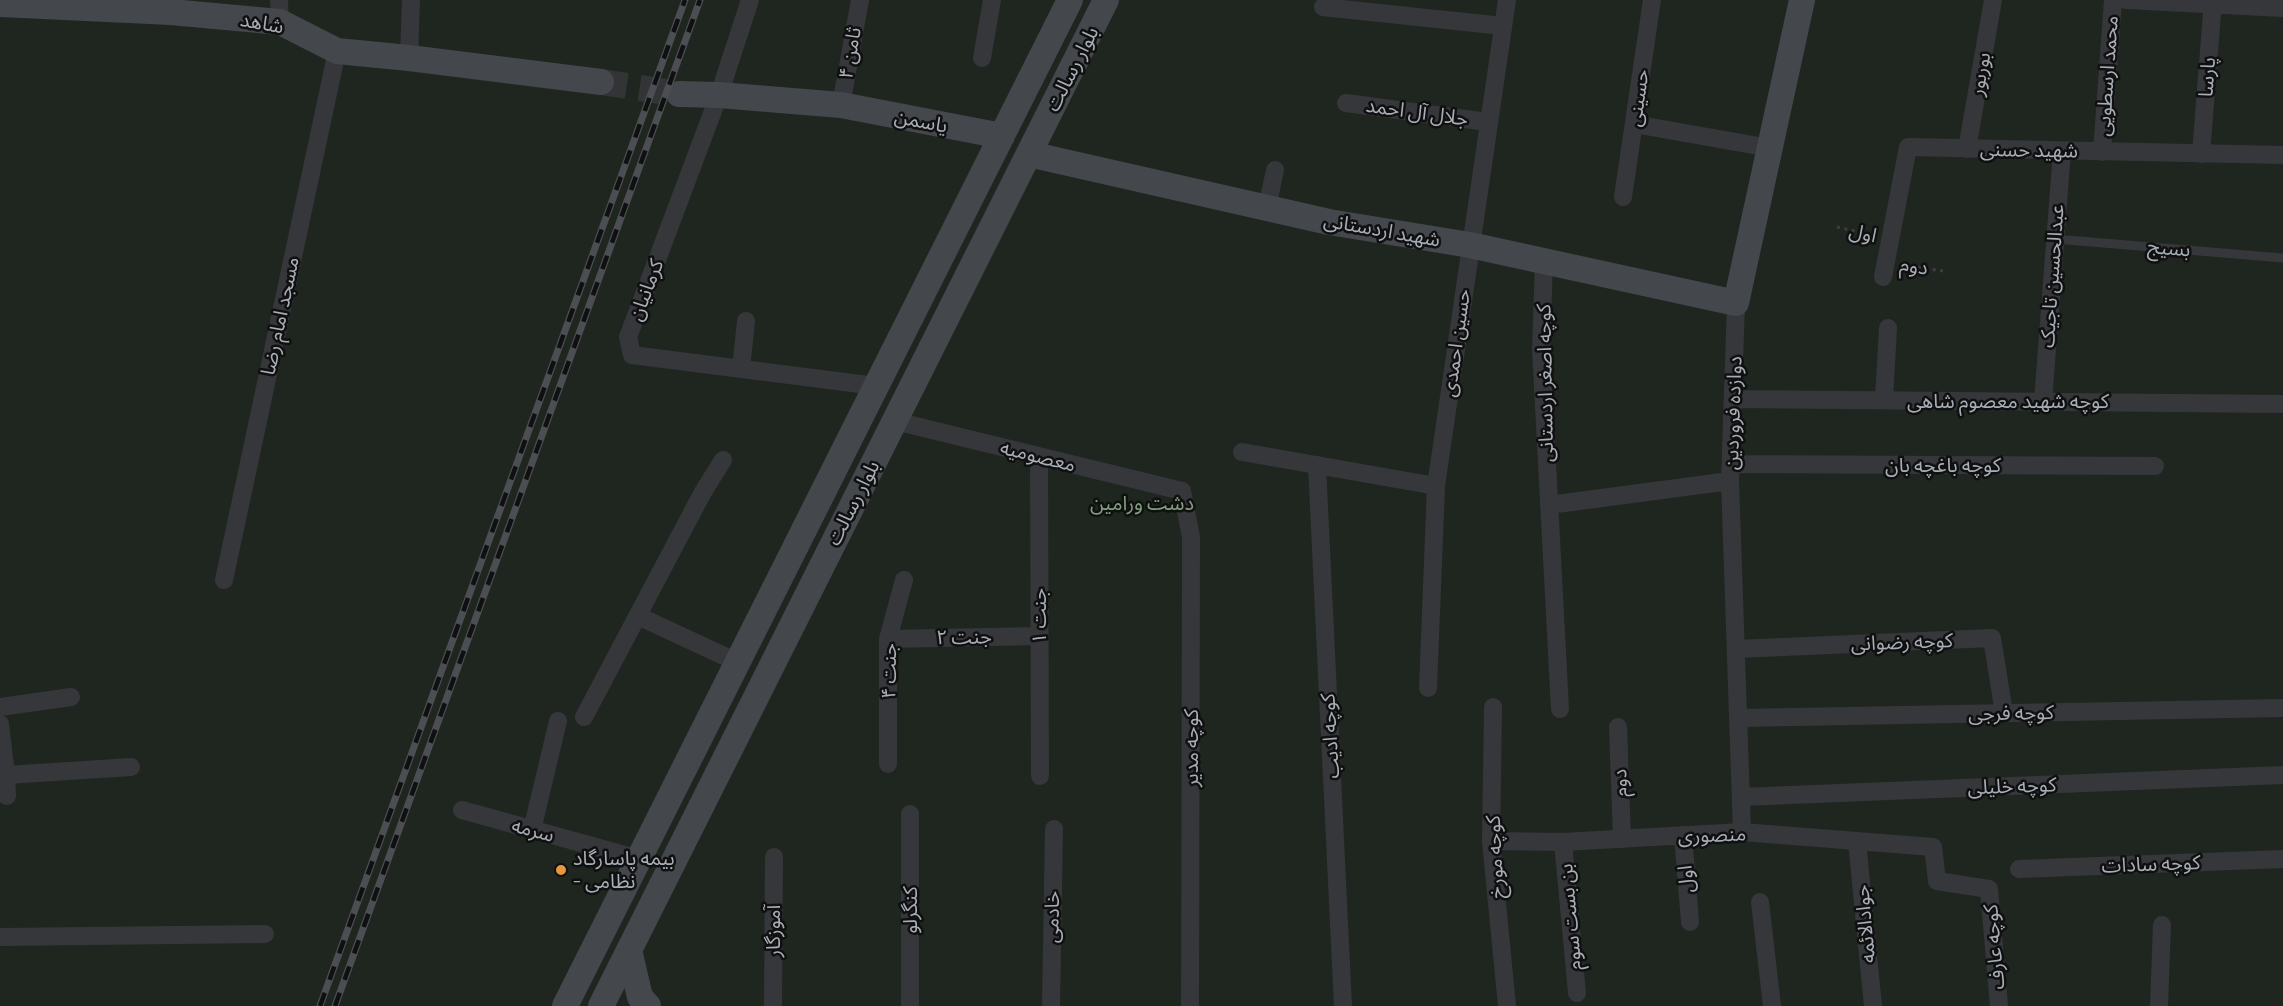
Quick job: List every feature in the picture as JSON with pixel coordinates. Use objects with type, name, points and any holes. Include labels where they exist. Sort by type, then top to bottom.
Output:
[{"type":"main road","name":"بلوار رسالت","points":[[565,1006],[1070,0]]},
{"type":"main road","name":"بلوار رسالت","points":[[601,1006],[1106,0]]},
{"type":"main road","name":"دوازده فروردین","points":[[1736,303],[1802,0]]},
{"type":"main road","name":"شاهد","points":[[0,4],[171,6],[280,11],[337,51],[601,82]]},
{"type":"main road","name":"یاسمن","points":[[679,94],[841,105],[1002,136]]},
{"type":"main road","name":"شهید اردستانی","points":[[1029,153],[1329,222],[1470,244],[1736,303]]},
{"type":"main road","points":[[673,791],[701,805]]},
{"type":"main road","points":[[629,950],[640,997],[648,1006]]},
{"type":"street","points":[[409,58],[411,0]]},
{"type":"street","points":[[719,95],[750,0]]},
{"type":"street","name":"ثامن ۴","points":[[841,105],[860,0]]},
{"type":"street","points":[[982,58],[992,0]]},
{"type":"street","name":"حسین احمدی","points":[[1428,688],[1436,486],[1507,0]]},
{"type":"street","name":"حسینی","points":[[1623,197],[1652,0]]},
{"type":"street","name":"بوربور","points":[[1967,149],[1993,0]]},
{"type":"street","name":"محمد ارسطویی","points":[[2102,152],[2113,0]]},
{"type":"street","points":[[2126,0],[2212,2],[2283,8]]},
{"type":"street","name":"پارسا","points":[[2201,153],[2212,2]]},
{"type":"street","points":[[1323,7],[1503,26]]},
{"type":"street","name":"مسجد امام رضا","points":[[224,580],[337,51]]},
{"type":"street","name":"کرمانیان","points":[[719,95],[628,337],[632,355],[876,386]]},
{"type":"street","name":"جلال آل احمد","points":[[1346,103],[1488,122]]},
{"type":"street","points":[[1634,124],[1770,148]]},
{"type":"street","name":"شهید حسنی","points":[[1884,270],[1908,147],[2283,155]]},
{"type":"street","name":"عبدالحسین تاجیک","points":[[2043,402],[2062,151]]},
{"type":"street","points":[[1267,208],[1275,170]]},
{"type":"street","name":"کوچه اصغر اردستانی","points":[[1544,261],[1541,349],[1560,709]]},
{"type":"street","name":"دوازده فروردین","points":[[1736,303],[1731,473],[1742,832]]},
{"type":"street","points":[[741,369],[746,321]]},
{"type":"street","points":[[1884,400],[1888,328]]},
{"type":"street","name":"کوچه شهید معصوم شاهی","points":[[1733,399],[2283,404]]},
{"type":"street","name":"معصومیه","points":[[895,421],[1182,491]]},
{"type":"street","points":[[1242,452],[1436,486]]},
{"type":"street","name":"جنت ۱","points":[[1039,456],[1040,776]]},
{"type":"street","points":[[584,717],[703,492],[723,460]]},
{"type":"street","name":"کوچه ادیب","points":[[1317,465],[1343,1006]]},
{"type":"street","name":"کوچه باغچه بان","points":[[1731,473],[2155,466]]},
{"type":"street","points":[[1549,505],[1731,473]]},
{"type":"street","name":"کوچه مدیر","points":[[1182,491],[1191,537],[1190,1006]]},
{"type":"street","name":"جنت ۴","points":[[888,764],[888,639],[904,580]]},
{"type":"street","points":[[638,616],[737,662]]},
{"type":"street","name":"جنت ۲","points":[[888,639],[1039,636]]},
{"type":"street","name":"کوچه رضوانی","points":[[1737,649],[1992,638],[2004,713]]},
{"type":"street","points":[[0,707],[71,697]]},
{"type":"street","name":"کوچه مورخ","points":[[1493,707],[1491,841],[1507,1006]]},
{"type":"street","name":"کوچه فرجی","points":[[1739,718],[2283,708]]},
{"type":"street","points":[[532,830],[558,721]]},
{"type":"street","points":[[0,724],[7,796]]},
{"type":"street","name":"دوم","points":[[1618,727],[1622,839]]},
{"type":"street","points":[[6,775],[131,767]]},
{"type":"street","name":"کوچه خلیلی","points":[[1741,797],[2283,775]]},
{"type":"street","name":"سرمه","points":[[462,810],[639,859]]},
{"type":"street","name":"کنگرلو","points":[[910,814],[910,1006]]},
{"type":"street","name":"خادمی","points":[[1051,1006],[1054,829]]},
{"type":"street","name":"منصوری","points":[[1491,841],[1563,842],[1742,832],[1933,848],[1937,881],[1989,889]]},
{"type":"street","name":"اول","points":[[1683,835],[1690,922]]},
{"type":"street","name":"بن بست سوم","points":[[1563,842],[1577,993]]},
{"type":"street","name":"جوادالائمه","points":[[1857,842],[1873,1006]]},
{"type":"street","name":"آموزگار","points":[[773,1006],[774,857]]},
{"type":"street","name":"کوچه سادات","points":[[2019,869],[2283,859]]},
{"type":"street","name":"کوچه عارف","points":[[1989,889],[1999,1006]]},
{"type":"street","points":[[1760,902],[1772,1006]]},
{"type":"street","points":[[2159,1006],[2162,925]]},
{"type":"street","points":[[0,937],[265,934]]},
{"type":"lane","name":"بسیج","points":[[2055,239],[2283,258]]},
{"type":"path","name":"اول","points":[[1837,227],[1889,239]]},
{"type":"path","name":"دوم","points":[[1884,270],[1943,271]]},
{"type":"green space","name":"دشت ورامین","points":[[0,0],[2283,0],[2283,1006],[0,1006]]},
{"type":"tunnel","points":[[601,82],[679,94]]},
{"type":"railway","points":[[320,1006],[685,0]]},
{"type":"railway","points":[[335,1006],[700,0]]},
{"type":"place","name":"بیمه پاسارگاد - نظامی","points":[[561,870]]}]
